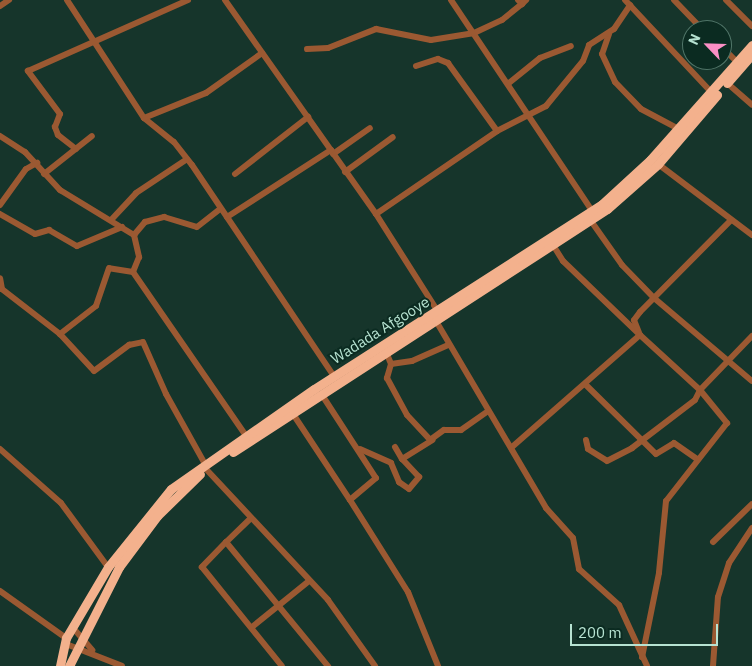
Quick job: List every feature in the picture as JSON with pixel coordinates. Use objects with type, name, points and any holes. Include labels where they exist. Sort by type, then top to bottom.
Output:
[{"type":"highway","name":"Wadada Afgooye","points":[[60,666],[66,641],[108,567],[165,496],[246,436],[334,376],[592,211],[679,129],[752,45]]},
{"type":"highway","name":"Wadada Afgooye","points":[[69,666],[85,637],[98,602],[119,567],[157,516],[205,467],[322,395],[591,221],[658,164],[752,54]]},
{"type":"street","points":[[0,6],[9,0]]},
{"type":"street","points":[[67,0],[144,118],[187,159],[334,376]]},
{"type":"street","points":[[76,149],[58,135],[55,127],[60,114],[28,71],[93,39],[188,0]]},
{"type":"street","points":[[225,0],[376,214],[437,310]]},
{"type":"street","points":[[451,0],[529,112],[592,211]]},
{"type":"street","points":[[674,0],[693,20]]},
{"type":"street","points":[[726,0],[752,26]]},
{"type":"street","points":[[307,49],[328,48],[376,29],[430,40],[474,33],[502,20],[522,1]]},
{"type":"street","points":[[679,129],[641,109],[615,82],[602,54],[609,34],[628,3],[712,92]]},
{"type":"street","points":[[376,214],[497,131],[529,112],[546,106],[583,60],[589,45],[609,34]]},
{"type":"street","points":[[509,83],[540,58],[571,46]]},
{"type":"street","points":[[144,118],[206,93],[262,54]]},
{"type":"street","points":[[732,56],[738,62]]},
{"type":"street","points":[[416,66],[438,59],[448,63],[497,131]]},
{"type":"street","points":[[727,83],[752,105]]},
{"type":"street","points":[[234,174],[308,117]]},
{"type":"street","points":[[227,217],[370,128]]},
{"type":"street","points":[[0,136],[38,164],[44,174],[70,198],[112,219],[134,236],[139,257],[133,272]]},
{"type":"street","points":[[44,174],[92,136]]},
{"type":"street","points":[[345,172],[393,137]]},
{"type":"street","points":[[112,219],[136,193],[187,159]]},
{"type":"street","points":[[0,205],[26,169],[38,164]]},
{"type":"street","points":[[658,164],[752,235]]},
{"type":"street","points":[[134,236],[145,222],[164,217],[196,227],[220,208]]},
{"type":"street","points":[[0,214],[35,234],[49,230],[77,246],[124,227]]},
{"type":"street","points":[[640,335],[634,320],[731,220]]},
{"type":"street","points":[[591,221],[622,265],[654,298],[752,380]]},
{"type":"street","points":[[553,245],[563,261],[700,390],[727,424],[697,459],[666,501],[659,573],[642,657]]},
{"type":"street","points":[[60,334],[96,306],[109,268],[133,272],[246,436]]},
{"type":"street","points":[[0,278],[2,289],[60,334],[94,371],[129,345],[143,342],[205,467],[309,581],[375,666]]},
{"type":"street","points":[[436,321],[486,412],[512,447],[546,508],[573,538],[579,569],[619,605],[647,666]]},
{"type":"street","points":[[512,447],[586,385],[640,335]]},
{"type":"street","points":[[586,440],[588,449],[607,461],[643,441],[695,400],[700,390],[752,336]]},
{"type":"street","points":[[390,364],[412,361],[448,345]]},
{"type":"street","points":[[386,352],[390,364],[387,378],[400,404],[432,440]]},
{"type":"street","points":[[586,385],[656,454],[674,443],[697,459]]},
{"type":"street","points":[[322,395],[360,449],[376,478],[350,500]]},
{"type":"street","points":[[402,459],[444,430],[460,430],[486,412]]},
{"type":"street","points":[[292,414],[350,500],[408,592],[438,666]]},
{"type":"street","points":[[360,449],[391,464],[402,486],[409,489],[419,478],[402,459],[395,447]]},
{"type":"street","points":[[0,449],[46,487],[108,567]]},
{"type":"street","points":[[713,542],[752,504]]},
{"type":"street","points":[[251,518],[202,566],[282,666]]},
{"type":"street","points":[[713,666],[718,597],[730,563],[752,528]]},
{"type":"street","points":[[226,542],[328,666]]},
{"type":"street","points":[[252,627],[309,581]]},
{"type":"street","points":[[0,591],[79,650],[92,650],[122,666]]},
{"type":"street","points":[[74,629],[85,637],[92,650]]}]
